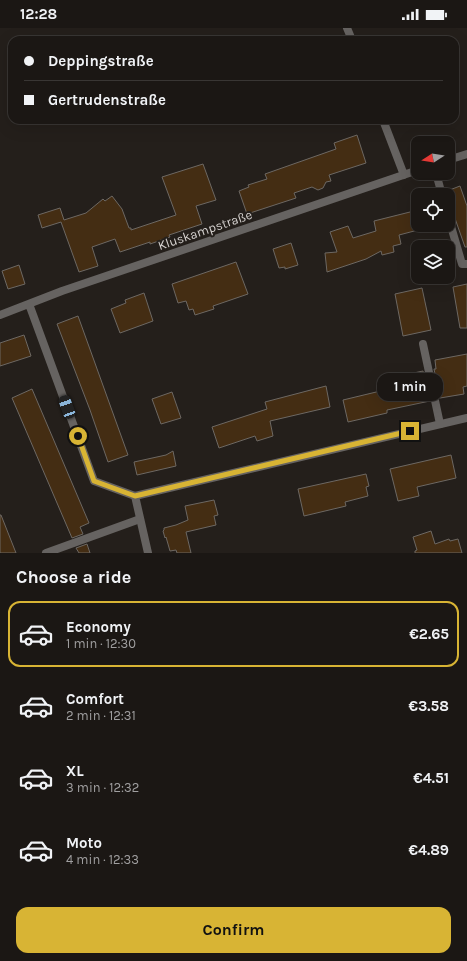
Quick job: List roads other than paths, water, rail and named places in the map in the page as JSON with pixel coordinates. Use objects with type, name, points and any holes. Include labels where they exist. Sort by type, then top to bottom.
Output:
[{"type":"street","points":[[385,124],[404,175]]},
{"type":"street","points":[[455,158],[467,154]]},
{"type":"street","name":"Kluskampstraße","points":[[0,315],[62,291],[411,172]]},
{"type":"street","points":[[453,232],[462,264],[467,264]]},
{"type":"street","points":[[29,304],[94,481],[135,496],[467,418]]},
{"type":"street","points":[[423,344],[440,424]]},
{"type":"street","points":[[135,496],[148,553]]},
{"type":"street","points":[[46,553],[140,518]]}]
